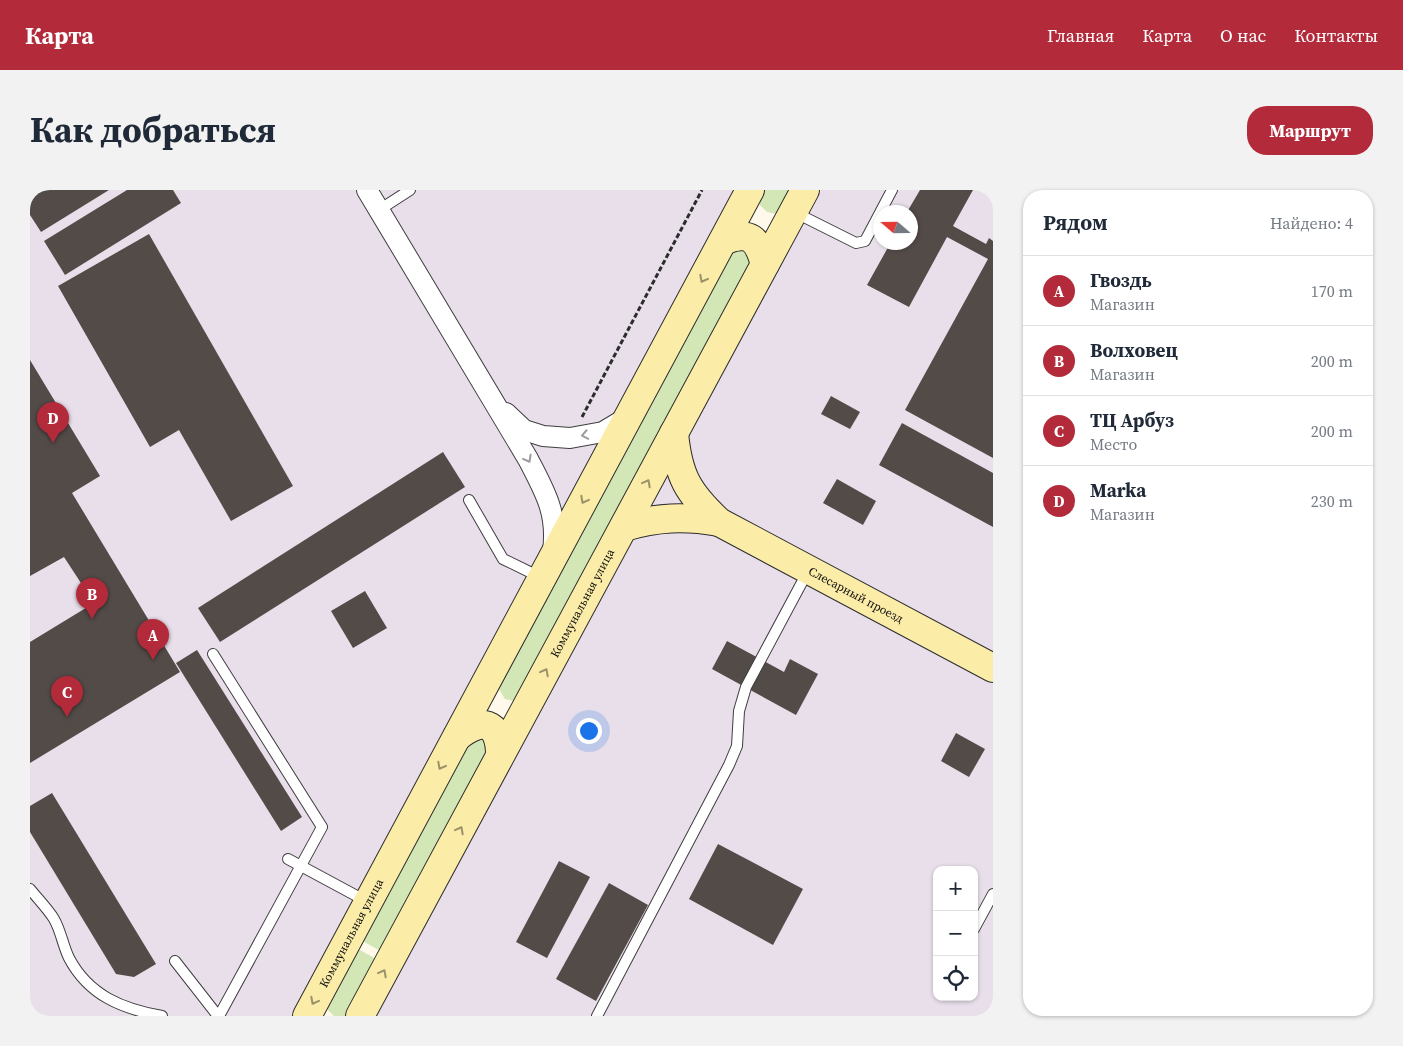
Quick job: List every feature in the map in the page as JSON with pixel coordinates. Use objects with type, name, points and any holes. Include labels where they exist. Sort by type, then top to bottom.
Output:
[{"type":"main road","points":[[748,195],[751,214],[759,223],[772,226],[795,208]]},
{"type":"main road","name":"Коммунальная улица","points":[[306,1016],[748,195]]},
{"type":"main road","name":"Коммунальная улица","points":[[360,1016],[795,208]]},
{"type":"main road","points":[[723,241],[738,235],[750,237],[760,247],[765,264]]},
{"type":"main road","name":"Слесарный проезд","points":[[674,433],[676,458],[688,489],[699,503],[719,522],[993,668]]},
{"type":"main road","name":"Слесарный проезд","points":[[624,527],[646,520],[676,516],[719,522]]},
{"type":"main road","points":[[482,692],[483,706],[496,719],[506,719],[525,710]]},
{"type":"main road","points":[[457,737],[470,726],[478,724],[487,726],[496,732],[500,741],[500,755]]},
{"type":"street","points":[[367,190],[528,459],[548,499],[556,530],[547,569]]},
{"type":"street","points":[[494,402],[524,430],[543,436],[570,438],[603,432],[629,416]]},
{"type":"lane","points":[[379,210],[410,190]]},
{"type":"lane","points":[[795,208],[856,243],[865,241],[892,190]]},
{"type":"lane","points":[[469,500],[504,559],[547,569]]},
{"type":"lane","points":[[597,1016],[729,765],[737,746],[739,711],[746,688],[808,570]]},
{"type":"lane","points":[[175,962],[219,1016],[322,827],[213,654]]},
{"type":"lane","points":[[288,859],[368,902]]},
{"type":"lane","points":[[30,889],[54,920],[70,959],[92,989],[133,1014],[162,1016]]},
{"type":"lane","points":[[978,922],[993,894]]},
{"type":"path","points":[[570,438],[702,190]]},
{"type":"shaded area","points":[[30,190],[748,190],[298,1016],[30,1016]]},
{"type":"shaded area","points":[[821,190],[993,190],[993,1016],[376,1016]]},
{"type":"green space","points":[[761,190],[797,190],[777,214],[767,212],[760,205]]},
{"type":"green space","points":[[735,245],[756,255],[519,698],[514,701],[505,699],[497,686]]},
{"type":"green space","points":[[472,732],[494,742],[384,953],[359,939]]},
{"type":"green space","points":[[354,947],[380,961],[346,1016],[334,1016],[328,1010],[326,1001]]},
{"type":"building","points":[[30,190],[109,190],[41,232],[30,215]]},
{"type":"building","points":[[127,190],[173,190],[181,203],[65,275],[44,241]]},
{"type":"building","points":[[920,190],[973,190],[953,226],[986,244],[989,238],[993,241],[993,458],[905,410],[988,259],[947,237],[909,307],[867,285],[887,250],[918,250],[918,205],[911,205]]},
{"type":"building","points":[[149,234],[293,486],[231,521],[179,430],[150,447],[58,286]]},
{"type":"building","points":[[30,360],[100,476],[72,493],[180,672],[30,763],[30,642],[94,603],[64,557],[30,576]]},
{"type":"building","points":[[831,396],[860,412],[850,429],[821,414]]},
{"type":"building","points":[[902,423],[993,473],[993,527],[879,465]]},
{"type":"building","points":[[443,452],[465,487],[220,642],[198,608]]},
{"type":"building","points":[[837,479],[876,501],[863,525],[823,503]]},
{"type":"building","points":[[365,591],[387,628],[353,648],[331,611]]},
{"type":"building","points":[[727,641],[784,672],[790,659],[818,674],[796,715],[712,669]]},
{"type":"building","points":[[197,650],[302,817],[281,831],[176,663]]},
{"type":"building","points":[[956,733],[985,749],[969,777],[941,761]]},
{"type":"building","points":[[52,793],[156,964],[134,977],[116,974],[30,832],[30,806]]},
{"type":"building","points":[[718,844],[803,889],[773,945],[689,899]]},
{"type":"building","points":[[559,861],[590,877],[547,958],[516,942]]},
{"type":"building","points":[[609,883],[648,905],[596,1001],[556,979]]},
{"type":"place","name":"Marka","points":[[53,443]]},
{"type":"place","name":"Волховец","points":[[92,619]]},
{"type":"place","name":"Гвоздь","points":[[153,660]]},
{"type":"place","name":"ТЦ Арбуз","points":[[67,717]]}]
